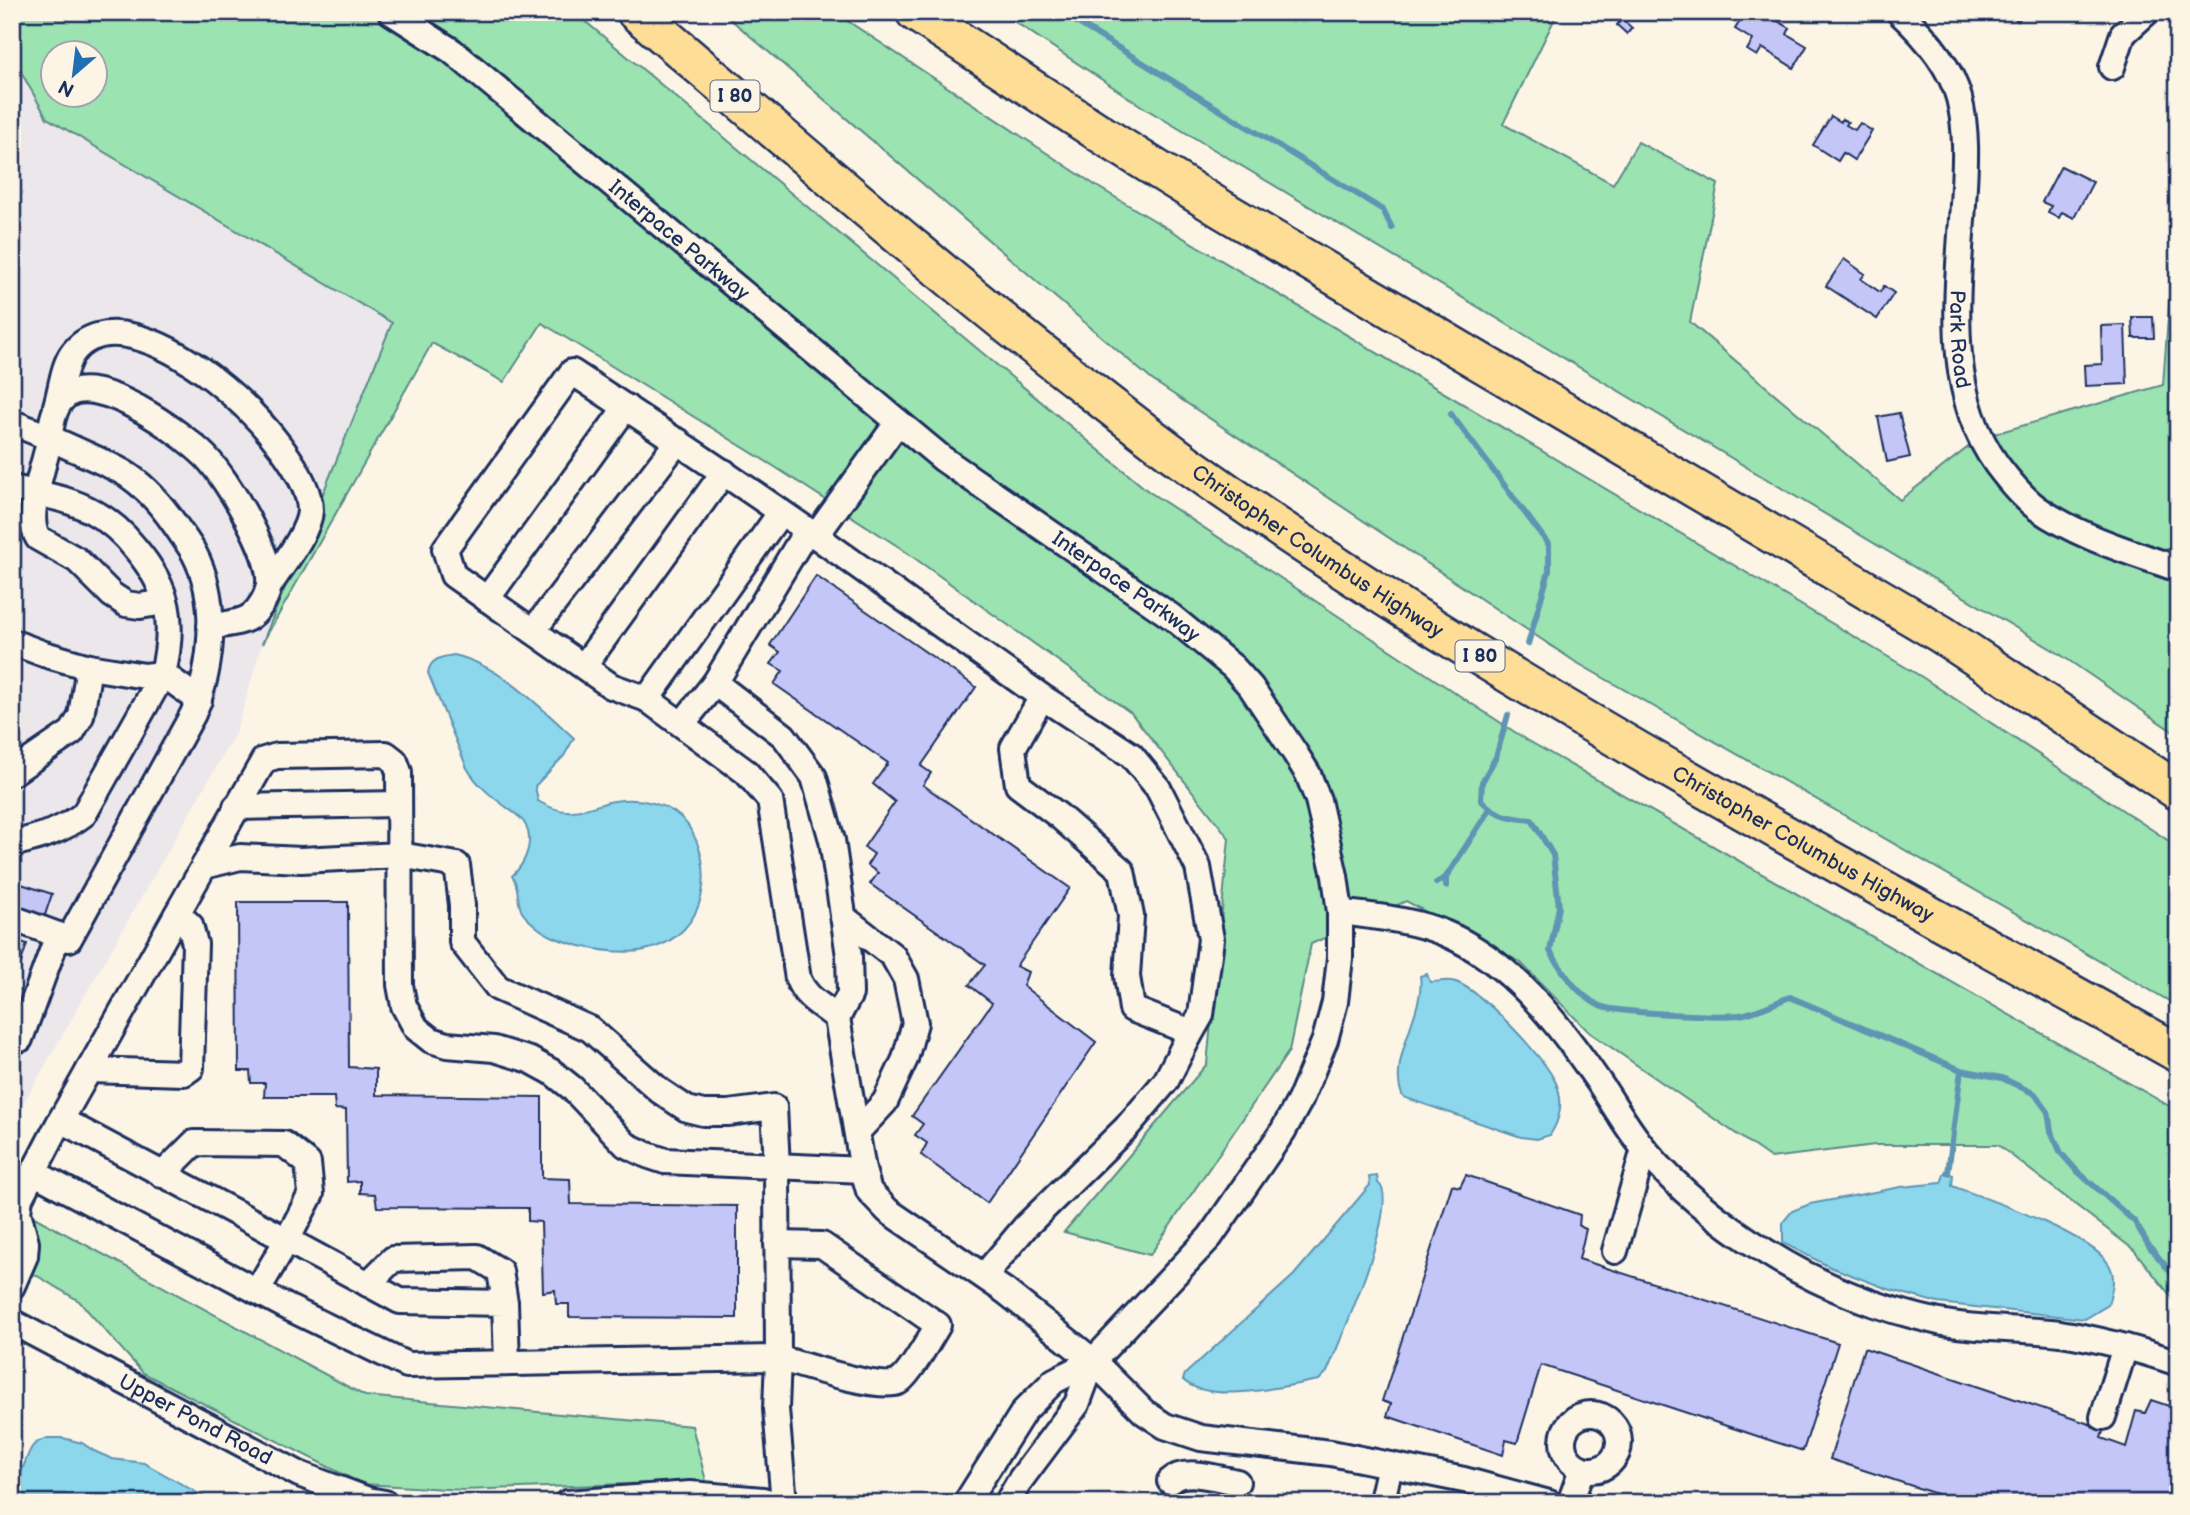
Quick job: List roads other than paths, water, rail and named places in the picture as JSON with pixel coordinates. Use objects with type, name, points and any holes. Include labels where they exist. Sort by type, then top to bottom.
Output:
[{"type":"highway","points":[[609,12],[834,180]]},
{"type":"highway","name":"Christopher Columbus Highway","points":[[636,12],[952,282],[1184,462],[1430,626],[1673,773],[2178,1054]]},
{"type":"highway","points":[[918,14],[1223,210],[1941,634],[2178,791]]},
{"type":"street","name":"Interpace Parkway","points":[[391,12],[452,51],[943,459],[1172,617],[1233,667],[1251,687],[1301,764],[1318,800],[1335,876],[1340,912],[1340,958],[1335,1002],[1325,1040],[1300,1100],[1283,1131],[1210,1237],[1093,1361],[1054,1381],[1024,1412],[966,1503]]},
{"type":"street","name":"Park Road","points":[[1899,12],[1930,45],[1950,76],[1958,96],[1964,125],[1965,169],[1957,308],[1958,354],[1965,395],[1975,426],[1989,454],[2014,488],[2037,508],[2105,542],[2178,569]]},
{"type":"street","points":[[2112,67],[2123,34],[2147,12]]},
{"type":"street","points":[[165,602],[140,606],[126,604],[112,595],[77,560],[38,538],[32,523],[57,405],[72,355],[85,343],[103,335],[118,333],[137,336],[166,348],[220,385],[247,408],[286,455],[309,498],[310,513],[306,526],[269,586],[259,608],[241,621],[210,627]]},
{"type":"street","points":[[984,1276],[1026,1226],[1126,1128],[1166,1081],[1200,1015],[1211,939],[1198,867],[1158,788],[1131,755],[1042,697],[724,472],[572,372],[445,550],[453,575],[611,686],[647,699],[746,772],[770,800],[798,979],[804,993],[837,1018],[869,1191],[888,1211],[984,1276],[1093,1361],[1144,1412],[1165,1426],[1201,1438],[1331,1453],[1390,1465],[1509,1498],[1549,1503]]},
{"type":"street","points":[[57,405],[76,390],[90,390],[114,397],[148,413],[177,432],[207,458],[232,494],[251,526],[266,561],[269,586]]},
{"type":"street","points":[[487,599],[626,407]]},
{"type":"street","points":[[682,724],[715,684],[812,533],[898,422]]},
{"type":"street","points":[[12,423],[129,475],[148,491],[165,510],[195,554],[208,596],[210,627],[206,677],[194,714],[69,939],[12,918]]},
{"type":"street","points":[[533,631],[678,441]]},
{"type":"street","points":[[584,666],[724,472]]},
{"type":"street","points":[[12,488],[71,502],[95,513],[122,532],[148,563],[161,584],[169,621],[168,652],[163,674],[84,814],[69,826],[46,836],[12,844]]},
{"type":"street","points":[[647,699],[781,512]]},
{"type":"street","points":[[12,642],[89,667],[145,676],[163,674],[199,700]]},
{"type":"street","points":[[12,774],[72,732],[81,716],[89,667]]},
{"type":"street","points":[[715,684],[784,736],[814,777],[832,839],[849,956],[850,993],[837,1018]]},
{"type":"street","points":[[1042,697],[1013,748],[1018,785],[1122,871],[1131,916],[1127,976],[1132,1009],[1185,1030],[1189,1036]]},
{"type":"street","points":[[12,1286],[25,1256],[26,1244],[18,1212],[20,1198],[33,1172],[236,807],[264,760],[277,756],[386,754],[395,761],[399,772],[400,804],[400,985],[404,1006],[416,1028],[431,1040],[447,1045],[494,1049],[530,1060],[552,1072],[572,1088],[626,1145],[666,1161],[863,1170]]},
{"type":"street","points":[[236,807],[400,804]]},
{"type":"street","points":[[204,866],[240,858],[301,860],[400,855],[457,865],[462,905],[462,942],[498,988],[590,1028],[660,1091],[687,1109],[703,1114],[774,1107],[777,1167],[776,1409],[784,1503]]},
{"type":"street","points":[[1340,912],[1411,923],[1444,932],[1474,948],[1515,980],[1576,1049],[1644,1149],[1686,1193],[1768,1253],[1817,1280],[1869,1301],[1941,1323],[2061,1334],[2125,1347],[2178,1363]]},
{"type":"street","points":[[89,1070],[184,1073],[191,1068],[195,944],[190,925],[177,914]]},
{"type":"street","points":[[843,917],[892,956],[906,979],[915,1023],[905,1059],[885,1102],[857,1132]]},
{"type":"street","points":[[20,1039],[58,935]]},
{"type":"street","points":[[61,1121],[400,1301],[505,1303]]},
{"type":"street","points":[[162,1175],[194,1143],[284,1144],[308,1163],[311,1194],[257,1291]]},
{"type":"street","points":[[1615,1251],[1644,1149]]},
{"type":"street","points":[[33,1172],[257,1291],[407,1365],[778,1358],[889,1385],[901,1381],[938,1325],[822,1245],[777,1244]]},
{"type":"street","points":[[368,1284],[393,1259],[477,1257],[500,1271],[505,1303],[507,1363]]},
{"type":"street","name":"Upper Pond Road","points":[[12,1322],[299,1474],[369,1500],[385,1503]]},
{"type":"street","points":[[2103,1417],[2125,1347]]},
{"type":"street","name":"Interpace Parkway","points":[[1007,1503],[1021,1479],[1077,1404],[1093,1361]]},
{"type":"street","points":[[1390,1465],[1382,1496],[1392,1503]]},
{"type":"street","points":[[1570,1503],[1582,1469]]},
{"type":"street","points":[[1171,1481],[1176,1476],[1185,1474],[1237,1482]]},
{"type":"street","points":[[567,1503],[672,1499],[690,1494],[774,1503]]},
{"type":"water","points":[[454,655],[471,660],[503,678],[574,738],[564,756],[535,786],[538,801],[555,809],[568,811],[614,801],[644,801],[663,806],[687,824],[697,841],[704,879],[701,898],[694,915],[683,930],[668,941],[649,949],[614,952],[558,939],[542,931],[525,916],[520,908],[512,876],[528,850],[527,828],[520,817],[480,785],[467,768],[428,673],[434,662]]},
{"type":"water","points":[[1427,974],[1430,982],[1452,981],[1477,995],[1510,1024],[1550,1072],[1556,1083],[1560,1103],[1558,1117],[1550,1135],[1537,1139],[1521,1137],[1403,1097],[1399,1083],[1402,1052],[1417,1005],[1420,976]]},
{"type":"water","points":[[1945,1172],[1953,1175],[1952,1186],[2036,1218],[2080,1240],[2097,1252],[2111,1268],[2113,1284],[2108,1305],[2085,1319],[1938,1303],[1888,1289],[1830,1267],[1783,1243],[1783,1222],[1792,1211],[1810,1204],[1901,1187],[1941,1183]]},
{"type":"water","points":[[1377,1176],[1383,1195],[1376,1243],[1355,1305],[1327,1372],[1319,1380],[1248,1392],[1211,1391],[1195,1387],[1183,1380],[1185,1374],[1294,1275],[1370,1185],[1369,1177]]},
{"type":"water","points":[[48,1438],[63,1438],[82,1443],[112,1459],[144,1463],[215,1503],[13,1503],[32,1447]]},
{"type":"waterway","points":[[1060,12],[1383,210],[1392,228]]},
{"type":"waterway","points":[[1451,414],[1549,545],[1549,571],[1528,644]]},
{"type":"waterway","points":[[1508,715],[1496,757],[1482,782],[1481,800],[1492,810],[1504,815],[1532,820],[1553,855],[1559,907],[1550,951],[1565,975],[1584,996],[1609,1008],[1711,1015],[1745,1014],[1790,997],[1961,1070],[2002,1078],[2035,1094],[2048,1112],[2051,1131],[2061,1153],[2076,1170],[2135,1222],[2149,1246],[2178,1281]]},
{"type":"waterway","points":[[1446,886],[1446,877],[1490,809]]},
{"type":"waterway","points":[[1436,883],[1446,877]]},
{"type":"waterway","points":[[1948,1173],[1961,1070]]}]
